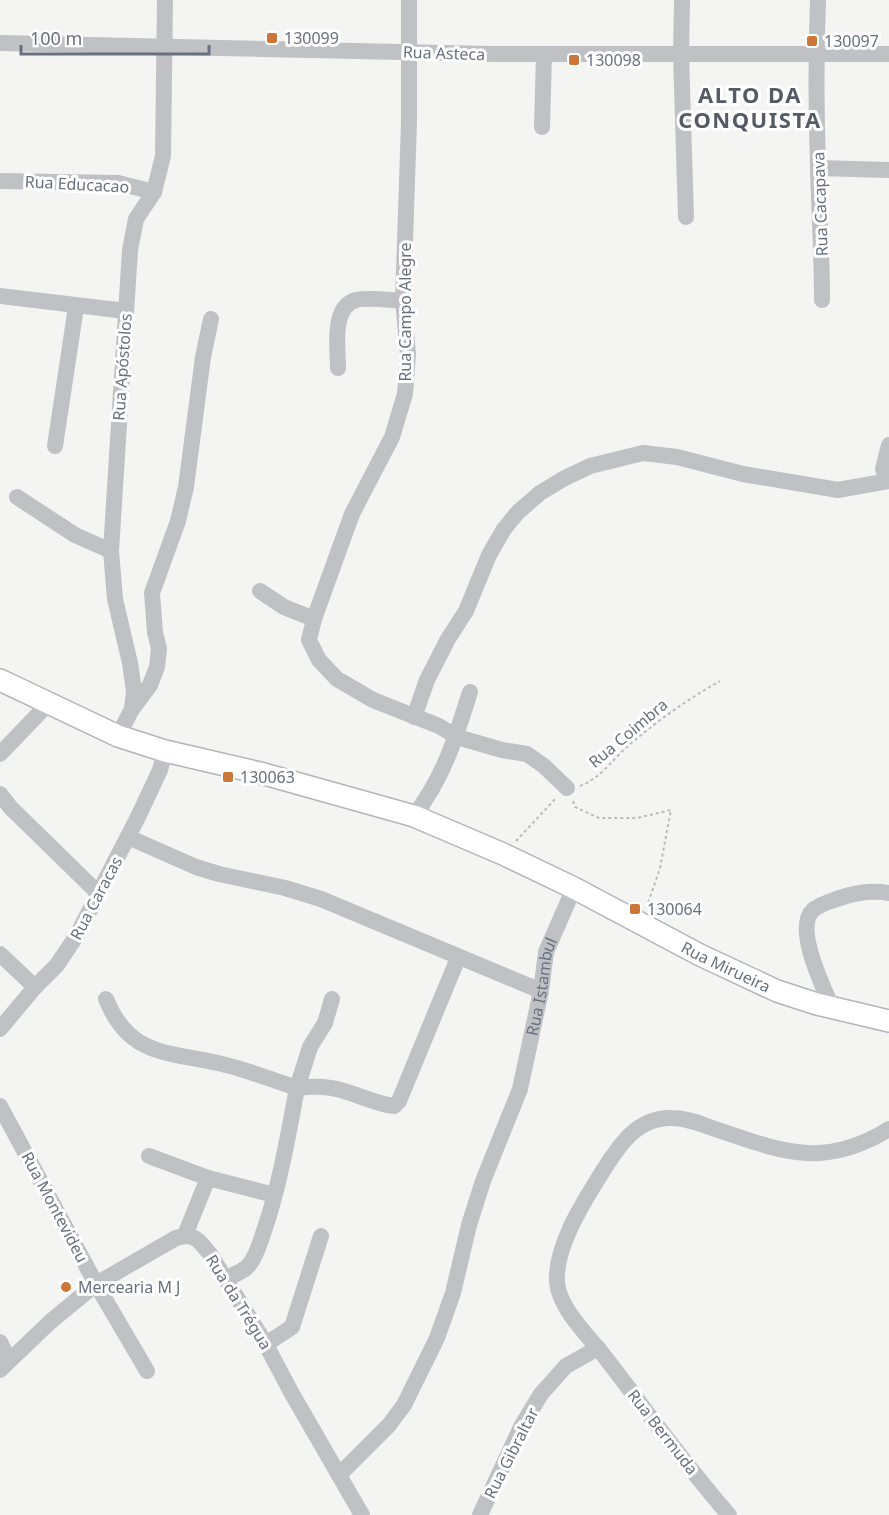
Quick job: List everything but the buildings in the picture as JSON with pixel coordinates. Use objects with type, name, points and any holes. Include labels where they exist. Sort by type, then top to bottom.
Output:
[{"type":"main road","points":[[0,680],[118,736],[165,751],[264,774],[414,816],[503,854],[574,888]]},
{"type":"main road","name":"Rua Mirueira","points":[[574,888],[700,955],[777,991],[889,1021]]},
{"type":"street","name":"Rua Apóstolos","points":[[118,736],[132,708],[134,691],[115,599],[111,552],[126,311],[130,250],[136,219],[154,192],[163,156],[165,0]]},
{"type":"street","name":"Rua Campo Alegre","points":[[409,0],[409,133],[402,301],[408,354],[405,394],[392,437],[352,514],[309,640],[319,660],[337,679],[373,700],[414,717]]},
{"type":"street","points":[[682,0],[681,55],[686,217]]},
{"type":"street","name":"Rua Cacapava","points":[[818,0],[816,54],[822,300]]},
{"type":"street","name":"Rua Asteca","points":[[0,43],[544,54],[889,54]]},
{"type":"street","points":[[542,127],[544,54]]},
{"type":"street","points":[[818,168],[889,170]]},
{"type":"street","name":"Rua Educacao","points":[[0,181],[118,183],[154,192]]},
{"type":"street","points":[[0,296],[76,307],[126,311]]},
{"type":"street","points":[[338,368],[339,320],[345,306],[356,300],[402,301]]},
{"type":"street","points":[[55,446],[76,307]]},
{"type":"street","points":[[132,708],[150,685],[157,667],[159,649],[153,620],[152,593],[178,521],[194,435],[203,357],[211,319]]},
{"type":"street","points":[[567,788],[544,766],[527,754],[502,750],[456,736],[439,726],[414,717],[427,680],[448,639],[466,611],[489,555],[504,528],[533,499],[563,479],[590,466],[643,453],[677,456],[743,474],[838,490],[888,481],[883,469],[889,445]]},
{"type":"street","points":[[17,497],[75,535],[111,552]]},
{"type":"street","points":[[260,591],[284,607],[314,620]]},
{"type":"street","points":[[414,816],[446,765],[470,692]]},
{"type":"street","points":[[0,754],[49,703]]},
{"type":"street","name":"Rua Caracas","points":[[0,1029],[68,950],[128,837],[160,770],[165,751]]},
{"type":"street","points":[[0,794],[11,808],[98,893]]},
{"type":"street","points":[[128,837],[196,867],[321,899],[541,991]]},
{"type":"street","name":"Rua Istambul","points":[[339,1475],[389,1425],[404,1406],[437,1338],[453,1293],[469,1225],[483,1181],[520,1089],[541,991],[546,952],[574,888]]},
{"type":"street","points":[[832,1007],[809,949],[806,921],[813,910],[852,894],[873,890],[889,893]]},
{"type":"street","points":[[0,954],[35,987]]},
{"type":"street","points":[[106,999],[120,1027],[146,1047],[158,1052],[224,1064],[297,1088],[315,1086],[342,1090],[384,1105],[394,1106],[399,1101],[458,958]]},
{"type":"street","points":[[225,1278],[240,1272],[249,1265],[256,1253],[287,1148],[297,1088],[310,1047],[325,1023],[332,999]]},
{"type":"street","name":"Rua Montevideu","points":[[0,1106],[96,1284],[147,1371]]},
{"type":"street","name":"Rua Bermuda","points":[[729,1515],[578,1325],[564,1304],[557,1283],[559,1260],[567,1235],[618,1146],[634,1130],[650,1120],[672,1118],[697,1123],[775,1149],[796,1153],[823,1154],[848,1149],[889,1129]]},
{"type":"street","points":[[149,1156],[208,1178],[274,1196]]},
{"type":"street","points":[[5,1365],[50,1322],[96,1284],[185,1235],[208,1178]]},
{"type":"street","name":"Rua da Trégua","points":[[185,1235],[200,1241],[225,1278],[266,1344],[362,1515]]},
{"type":"street","points":[[266,1344],[292,1327],[321,1236]]},
{"type":"street","points":[[0,1342],[5,1365]]},
{"type":"street","name":"Rua Gibraltar","points":[[480,1515],[521,1427],[541,1394],[566,1366],[598,1348]]},
{"type":"path","name":"Rua Coimbra","points":[[503,854],[567,788],[583,785],[601,773],[645,733],[679,707],[720,681]]},
{"type":"path","points":[[567,788],[575,807],[599,818],[637,818],[671,810],[660,868],[641,924]]},
{"type":"place","name":"130099","points":[[272,38]]},
{"type":"place","name":"130097","points":[[812,41]]},
{"type":"place","name":"130098","points":[[574,60]]},
{"type":"place","name":"130063","points":[[228,777]]},
{"type":"place","name":"130064","points":[[635,909]]},
{"type":"place","name":"Mercearia M J","points":[[66,1287]]},
{"type":"district","name":"ALTO DA CONQUISTA","points":[[750,106]]}]
